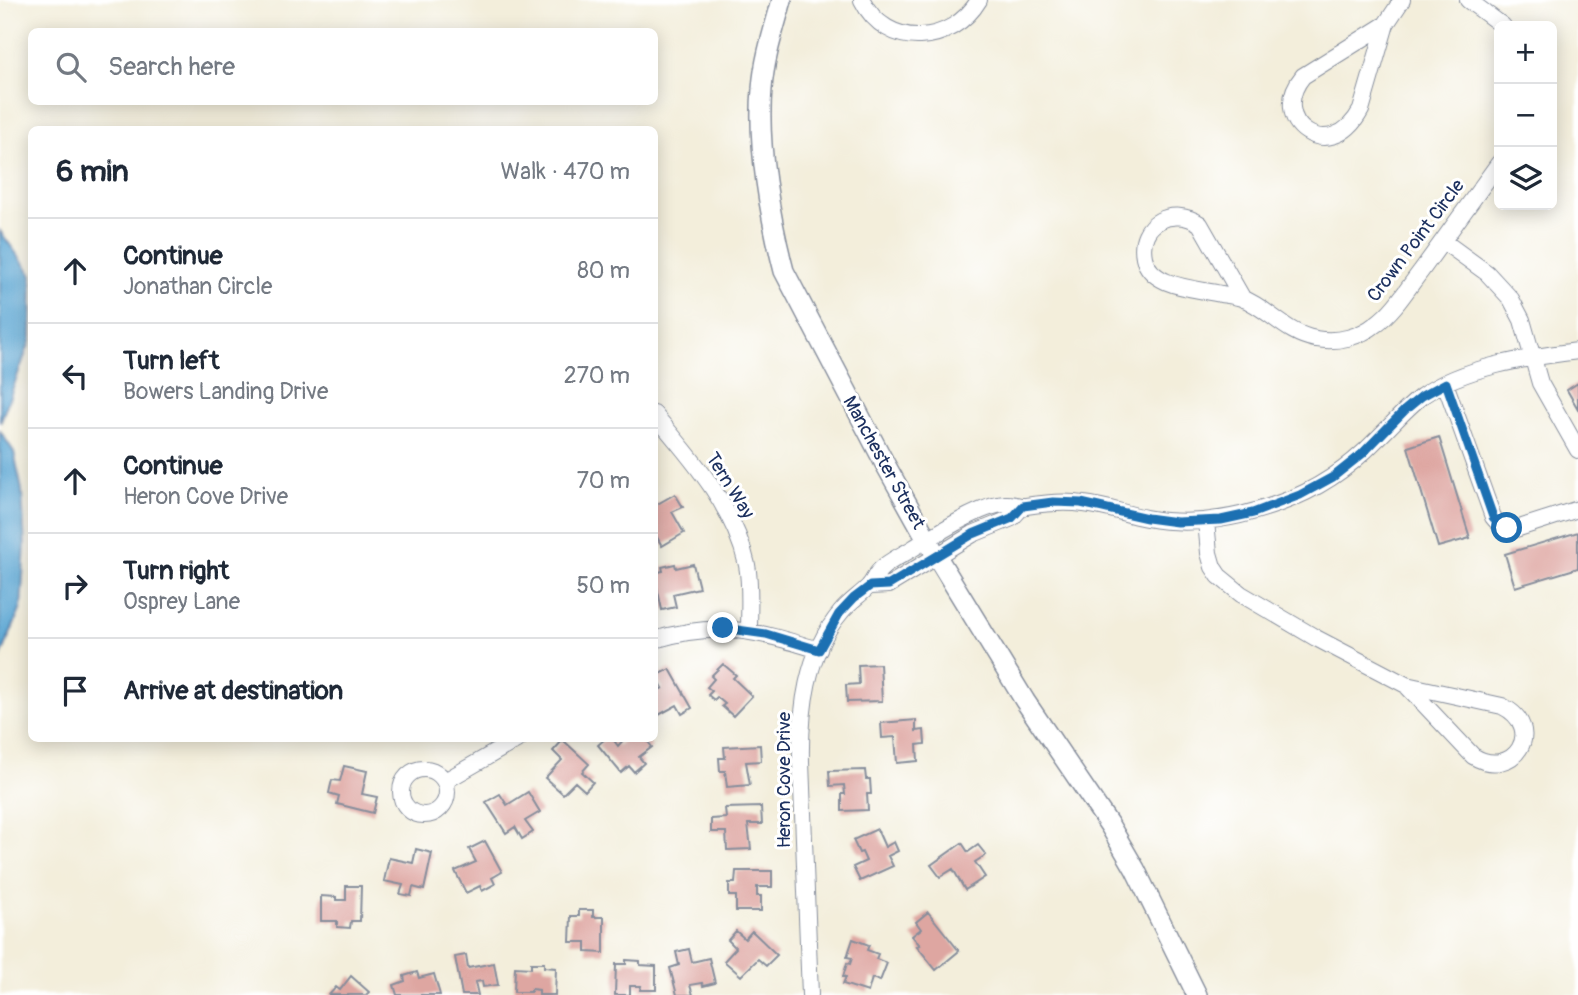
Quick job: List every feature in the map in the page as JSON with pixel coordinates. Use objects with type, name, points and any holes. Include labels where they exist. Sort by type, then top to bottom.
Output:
[{"type":"street","name":"Manchester Street","points":[[782,0],[771,38],[762,88],[761,122],[775,238],[784,271],[927,540],[1025,701],[1110,826],[1151,898],[1197,995]]},
{"type":"street","points":[[862,0],[877,20],[887,28],[911,36],[941,33],[957,25],[979,0]]},
{"type":"street","points":[[1386,24],[1303,76],[1295,86],[1291,109],[1302,129],[1312,135],[1336,136],[1347,130],[1355,121],[1361,110],[1386,24],[1402,0]]},
{"type":"street","points":[[1468,0],[1496,21]]},
{"type":"street","name":"Crown Point Circle","points":[[1243,299],[1200,224],[1188,217],[1175,216],[1161,220],[1151,229],[1144,241],[1144,255],[1153,274],[1166,282],[1243,299],[1285,327],[1305,336],[1327,340],[1348,338],[1368,329],[1385,316],[1494,170]]},
{"type":"street","points":[[1443,241],[1487,273],[1504,290],[1522,320],[1540,383],[1578,450]]},
{"type":"street","name":"Heron Cove Drive","points":[[810,995],[800,728],[806,693],[819,650],[839,614],[870,586],[880,569],[927,540],[989,508],[1005,504],[1023,506],[1068,502],[1095,505],[1164,521],[1206,521],[1253,513],[1317,486],[1362,454],[1414,403],[1446,383],[1473,372],[1578,351]]},
{"type":"street","points":[[1446,383],[1493,517],[1499,524],[1516,529],[1578,509]]},
{"type":"street","name":"Tern Way","points":[[658,419],[724,506],[739,536],[747,568],[750,631]]},
{"type":"street","name":"Heron Cove Drive","points":[[870,586],[889,585],[973,534],[1012,518],[1023,506]]},
{"type":"street","points":[[1206,521],[1213,567],[1227,584],[1315,638],[1406,685],[1511,710],[1520,720],[1523,729],[1521,747],[1508,760],[1489,763],[1482,761],[1473,756],[1406,685]]},
{"type":"street","points":[[658,639],[706,629],[750,631],[819,650]]},
{"type":"street","points":[[445,780],[513,742]]},
{"type":"water","points":[[0,231],[28,270],[28,347],[0,423]]},
{"type":"water","points":[[0,431],[14,452],[22,490],[25,546],[21,608],[0,659]]},
{"type":"building","points":[[1578,383],[1578,409],[1567,390]]},
{"type":"building","points":[[1439,437],[1470,538],[1438,547],[1408,447]]},
{"type":"building","points":[[675,494],[683,507],[672,512],[684,533],[662,546],[658,539],[658,504]]},
{"type":"building","points":[[1578,532],[1578,568],[1515,587],[1505,554]]},
{"type":"building","points":[[675,564],[676,568],[693,564],[699,588],[673,594],[676,607],[662,610],[658,572],[663,571],[662,567]]},
{"type":"building","points":[[723,664],[736,675],[733,678],[752,696],[733,716],[717,697],[714,700],[708,695],[712,691],[707,687],[714,679],[711,676]]},
{"type":"building","points":[[880,664],[882,701],[847,702],[846,685],[859,684],[858,665]]},
{"type":"building","points":[[670,669],[692,708],[682,714],[677,705],[658,715],[658,690],[663,688],[658,675]]},
{"type":"building","points":[[916,720],[916,731],[924,730],[925,744],[917,745],[918,761],[897,763],[895,737],[882,738],[881,723]]},
{"type":"building","points":[[561,742],[565,742],[589,764],[582,772],[593,782],[585,791],[575,782],[563,794],[545,778],[562,760],[553,751]]},
{"type":"building","points":[[601,742],[615,742],[618,746],[622,742],[648,742],[652,747],[639,757],[644,763],[634,772],[629,766],[621,773],[598,745]]},
{"type":"building","points":[[760,745],[761,761],[746,762],[750,785],[727,787],[725,771],[720,771],[719,758],[725,758],[724,747]]},
{"type":"building","points":[[344,766],[367,771],[362,794],[377,797],[373,813],[337,804],[339,796],[329,793],[332,780],[340,781]]},
{"type":"building","points":[[865,770],[866,779],[870,779],[868,810],[842,811],[844,785],[830,786],[829,771]]},
{"type":"building","points":[[528,792],[540,812],[525,821],[533,832],[522,839],[515,827],[506,833],[486,802],[500,794],[507,805]]},
{"type":"building","points":[[761,807],[762,824],[748,824],[751,849],[727,850],[726,832],[711,832],[711,819],[726,818],[725,808]]},
{"type":"building","points":[[877,829],[885,847],[894,842],[898,851],[888,856],[893,866],[860,881],[853,867],[866,861],[853,840]]},
{"type":"building","points":[[485,841],[502,872],[492,878],[495,884],[482,891],[480,886],[466,893],[455,871],[476,862],[469,849]]},
{"type":"building","points":[[962,843],[968,852],[978,845],[986,855],[975,862],[985,877],[965,890],[953,869],[940,877],[931,865]]},
{"type":"building","points":[[416,849],[432,853],[424,890],[413,887],[411,896],[400,894],[403,885],[384,881],[389,858],[413,863]]},
{"type":"building","points":[[736,871],[772,871],[772,887],[757,887],[757,896],[761,896],[761,911],[736,911],[736,896],[729,896],[729,883],[735,883]]},
{"type":"building","points":[[346,886],[361,886],[360,921],[351,921],[350,928],[337,927],[337,921],[321,921],[321,896],[346,900]]},
{"type":"building","points":[[579,910],[593,910],[593,917],[604,917],[604,953],[586,952],[586,942],[570,942],[571,916],[579,916]]},
{"type":"building","points":[[928,912],[959,951],[936,970],[912,936],[921,929],[916,922]]},
{"type":"building","points":[[736,931],[745,939],[752,931],[777,955],[766,966],[758,959],[741,976],[724,961],[736,948],[728,940]]},
{"type":"building","points":[[853,939],[869,945],[867,950],[878,954],[876,959],[887,963],[880,981],[872,978],[868,992],[843,984],[847,963],[850,964],[852,958],[847,957]]},
{"type":"building","points":[[689,949],[692,962],[709,958],[715,983],[690,985],[693,995],[677,995],[670,968],[679,965],[676,952]]},
{"type":"building","points":[[466,955],[468,968],[494,963],[498,985],[483,987],[482,981],[475,982],[478,995],[462,995],[455,957]]},
{"type":"building","points":[[626,960],[640,961],[640,965],[656,966],[656,990],[640,990],[641,986],[630,986],[630,995],[615,995],[616,964],[626,964]]},
{"type":"building","points":[[531,963],[544,963],[544,967],[556,968],[555,995],[539,995],[539,990],[531,989],[531,992],[514,992],[515,967],[531,968]]},
{"type":"building","points":[[417,972],[419,978],[434,974],[440,995],[397,995],[394,985],[405,981],[404,976]]},
{"type":"building","points":[[351,976],[369,992],[366,995],[329,995],[336,987],[340,990]]},
{"type":"route","points":[[723,628],[766,634],[819,650],[839,614],[870,586],[889,585],[973,534],[1012,518],[1023,506],[1053,502],[1081,503],[1177,522],[1221,520],[1253,513],[1300,495],[1333,477],[1362,454],[1405,410],[1431,390],[1446,383],[1493,517],[1507,528]]}]
